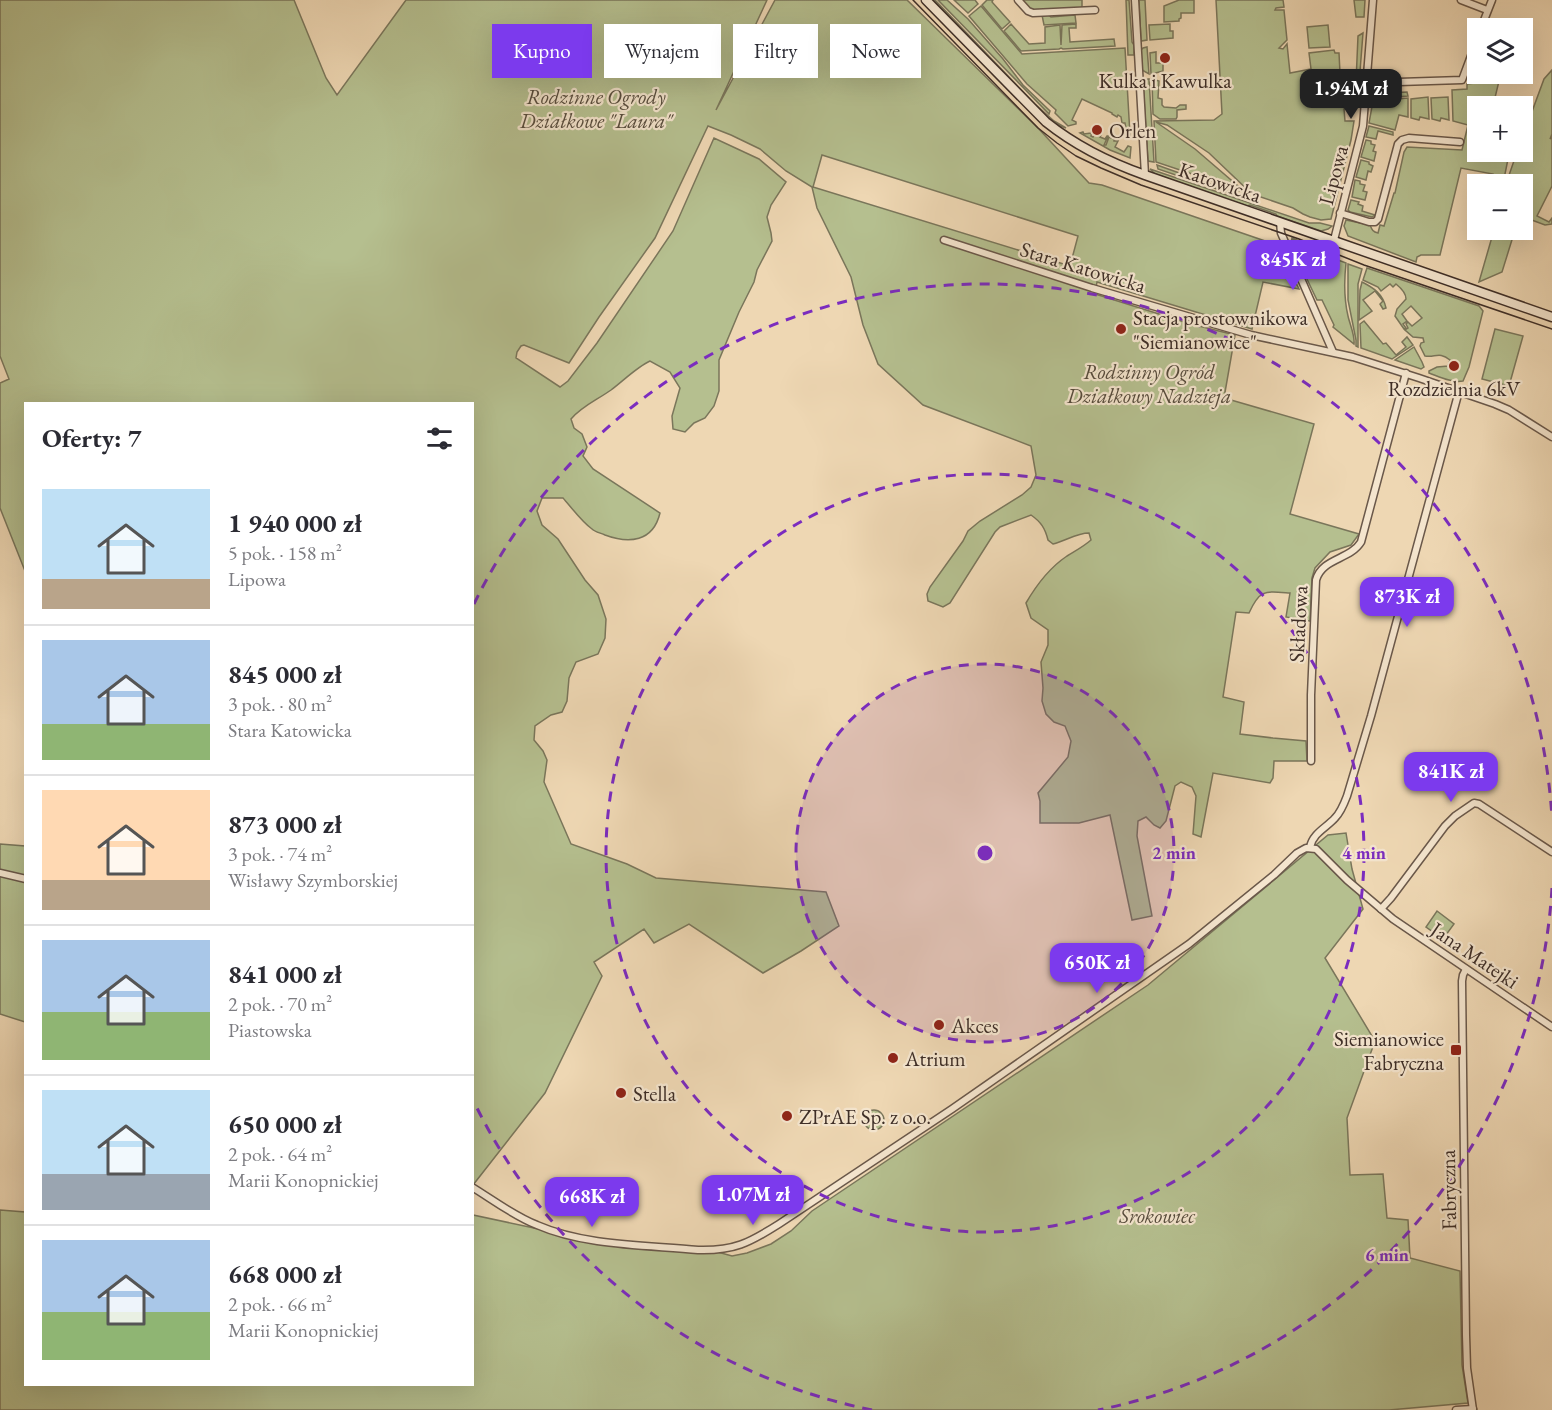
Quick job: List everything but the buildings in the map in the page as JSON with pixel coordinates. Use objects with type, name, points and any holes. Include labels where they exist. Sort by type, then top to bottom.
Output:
[{"type":"main road","name":"Katowicka","points":[[926,0],[1046,122],[1065,137],[1116,165],[1552,317]]},
{"type":"street","points":[[1018,0],[1033,13],[1095,10]]},
{"type":"street","points":[[1135,0],[1145,175]]},
{"type":"street","name":"Lipowa","points":[[1334,240],[1363,126],[1373,0]]},
{"type":"street","points":[[1461,0],[1487,10]]},
{"type":"street","points":[[1484,18],[1492,0]]},
{"type":"street","points":[[1367,83],[1462,80],[1467,67]]},
{"type":"street","points":[[1340,213],[1369,222],[1375,222],[1378,219],[1398,144],[1402,140],[1408,138],[1460,142]]},
{"type":"street","points":[[1280,222],[1281,233],[1333,352]]},
{"type":"street","name":"Stara Katowicka","points":[[944,240],[1092,288],[1251,335],[1333,352],[1406,373],[1509,410],[1552,437]]},
{"type":"street","name":"Składowa","points":[[1311,761],[1311,695],[1316,580],[1323,567],[1357,549],[1361,542],[1406,373]]},
{"type":"street","points":[[474,1188],[536,1225],[581,1238],[714,1251],[743,1245],[779,1224],[952,1109],[1180,950],[1274,875],[1301,849],[1310,847],[1312,839],[1336,817],[1347,796],[1371,716],[1459,391]]},
{"type":"street","points":[[1381,909],[1445,826],[1474,803],[1479,804],[1552,852]]},
{"type":"street","name":"Jana Matejki","points":[[1310,847],[1316,849],[1381,909],[1552,1027]]},
{"type":"street","points":[[0,873],[24,879]]},
{"type":"street","name":"Fabryczna","points":[[1466,969],[1462,981],[1466,1335],[1467,1368],[1473,1409]]},
{"type":"street","points":[[1456,1410],[1473,1409]]},
{"type":"green space","points":[[0,0],[294,0],[326,78],[337,95],[406,0],[767,0],[756,24],[733,24],[733,73],[716,110],[733,78],[818,78],[818,24],[762,24],[775,0],[907,0],[1038,128],[1089,183],[1102,185],[1268,242],[1280,251],[1299,289],[1263,282],[1252,329],[1097,282],[1095,294],[1191,324],[1235,335],[1224,398],[1314,424],[1290,514],[1359,534],[1351,545],[1330,552],[1315,568],[1312,578],[1310,621],[1286,617],[1290,593],[1264,593],[1257,599],[1249,613],[1236,612],[1223,697],[1244,702],[1240,734],[1306,741],[1307,761],[1274,761],[1273,778],[1270,783],[1213,773],[1201,837],[1193,834],[1196,796],[1192,787],[1181,782],[1175,786],[1166,821],[1160,828],[1146,817],[1138,821],[1137,836],[1152,916],[1132,920],[1110,815],[1079,823],[1040,823],[1038,793],[1068,757],[1071,741],[1065,726],[1054,722],[1046,714],[1042,701],[1041,662],[1048,645],[1048,630],[1031,618],[1026,603],[1049,571],[1091,540],[1089,533],[1053,544],[1048,540],[1042,526],[1031,515],[1000,527],[950,603],[943,607],[928,601],[927,594],[930,587],[968,531],[1031,487],[1036,475],[1031,446],[923,405],[878,364],[863,325],[851,277],[817,208],[812,187],[786,171],[760,149],[708,126],[655,238],[569,363],[524,345],[517,352],[516,358],[560,387],[568,381],[597,343],[673,231],[714,138],[759,159],[786,182],[771,205],[767,217],[772,241],[757,270],[754,282],[719,360],[719,391],[714,406],[705,418],[694,423],[685,432],[673,429],[672,416],[680,388],[670,372],[650,361],[571,419],[574,428],[582,434],[587,447],[583,456],[593,469],[660,513],[657,523],[646,535],[631,540],[614,538],[593,530],[563,498],[542,498],[537,511],[542,525],[558,539],[585,580],[598,595],[606,619],[605,638],[598,654],[576,662],[569,678],[567,701],[562,712],[551,715],[535,726],[534,740],[547,760],[544,782],[571,844],[627,864],[656,878],[826,892],[839,926],[763,973],[689,924],[654,943],[644,929],[594,962],[602,976],[545,1093],[474,1184],[474,402],[24,402],[24,568],[0,508],[0,383],[9,379],[0,356]],"holes":[[[822,155],[1078,236],[1070,266],[813,187]]]},
{"type":"green space","points":[[933,0],[1035,104],[1054,121],[1066,128],[1053,123],[1038,109]]},
{"type":"green space","points":[[938,0],[947,0],[968,19],[1023,85],[1050,111],[1049,114]]},
{"type":"green space","points":[[954,0],[975,0],[978,4],[968,13]]},
{"type":"green space","points":[[987,0],[993,0],[992,2],[1010,22],[1002,29],[982,5]]},
{"type":"green space","points":[[1021,0],[1082,0],[1082,8],[1038,11],[1028,8]]},
{"type":"green space","points":[[1126,0],[1129,0],[1134,55],[1128,55]]},
{"type":"green space","points":[[1139,0],[1145,0],[1147,40],[1141,41]]},
{"type":"green space","points":[[1179,0],[1194,0],[1194,13],[1181,13],[1179,21],[1164,22],[1164,6]]},
{"type":"green space","points":[[1216,0],[1283,0],[1284,7],[1275,10],[1284,10],[1287,40],[1279,48],[1283,49],[1287,44],[1290,73],[1311,69],[1309,53],[1334,50],[1335,53],[1339,53],[1341,93],[1355,95],[1355,89],[1358,89],[1356,109],[1344,109],[1345,121],[1354,121],[1331,219],[1321,220],[1310,217],[1293,208],[1252,194],[1209,153],[1167,125],[1156,122],[1195,149],[1245,192],[1230,189],[1222,184],[1156,162],[1154,121],[1214,120],[1222,114]]},
{"type":"green space","points":[[1354,0],[1365,0],[1364,17],[1356,17]]},
{"type":"green space","points":[[981,6],[1022,54],[1125,48],[1130,135],[1122,131],[1126,129],[1121,117],[1082,99],[1072,120],[1076,124],[1068,126],[1055,113],[1056,110],[1027,84],[969,16]]},
{"type":"green space","points":[[1047,14],[1051,17],[1075,15],[1076,23],[1044,25],[1042,15]]},
{"type":"green space","points":[[1011,24],[1029,44],[1045,43],[1045,27],[1060,25],[1061,45],[1062,25],[1076,24],[1076,28],[1069,28],[1070,42],[1114,39],[1115,46],[1021,51],[1004,31]]},
{"type":"green space","points":[[1170,24],[1173,38],[1150,40],[1149,25]]},
{"type":"green space","points":[[1328,25],[1330,47],[1309,48],[1307,27]]},
{"type":"green space","points":[[1363,33],[1359,84],[1356,82],[1358,36]]},
{"type":"green space","points":[[1147,47],[1149,74],[1142,70],[1141,50]]},
{"type":"green space","points":[[1156,52],[1156,63],[1163,63],[1163,71],[1151,74],[1150,53]]},
{"type":"green space","points":[[1552,70],[1552,134],[1550,139],[1552,137],[1552,186],[1537,216],[1549,222],[1552,218],[1552,224],[1545,225],[1533,220],[1533,174],[1509,174],[1514,162],[1533,162],[1533,109],[1544,79]]},
{"type":"green space","points":[[1149,79],[1154,162],[1148,161],[1143,84],[1144,80]]},
{"type":"green space","points":[[1152,79],[1159,81],[1158,98],[1162,99],[1164,107],[1176,108],[1186,105],[1186,109],[1177,110],[1176,119],[1160,119],[1153,114]]},
{"type":"green space","points":[[1467,84],[1498,84],[1495,96],[1467,96],[1467,125],[1453,121],[1452,90],[1467,89]]},
{"type":"green space","points":[[1379,87],[1383,88],[1384,93],[1407,92],[1408,96],[1372,99],[1374,90]]},
{"type":"green space","points":[[1428,97],[1429,119],[1411,118],[1411,99]]},
{"type":"green space","points":[[1448,97],[1449,120],[1432,119],[1431,98]]},
{"type":"green space","points":[[1408,98],[1408,117],[1399,115],[1395,130],[1369,123],[1373,101]]},
{"type":"green space","points":[[1369,126],[1393,132],[1393,135],[1378,131],[1376,139],[1366,137]]},
{"type":"green space","points":[[1467,129],[1467,162],[1507,162],[1505,174],[1461,168],[1440,255],[1421,255],[1417,257],[1416,262],[1348,236],[1344,226],[1346,220],[1370,225],[1378,233],[1380,225],[1384,226],[1407,147],[1462,150]]},
{"type":"green space","points":[[1092,130],[1091,136],[1093,137],[1097,131],[1102,133],[1100,137],[1105,139],[1108,136],[1104,145],[1109,137],[1118,141],[1115,147],[1124,152],[1128,146],[1131,147],[1130,158],[1110,150],[1080,133],[1091,133]]},
{"type":"green space","points":[[1366,140],[1375,145],[1374,161],[1361,157]]},
{"type":"green space","points":[[1361,160],[1373,166],[1371,172],[1368,171],[1366,180],[1356,177]]},
{"type":"green space","points":[[1157,165],[1249,198],[1258,203],[1158,169]]},
{"type":"green space","points":[[1150,169],[1309,223],[1332,226],[1321,231],[1155,174]]},
{"type":"green space","points":[[1355,180],[1365,185],[1363,191],[1367,192],[1365,200],[1352,197]]},
{"type":"green space","points":[[1351,200],[1363,206],[1362,211],[1375,215],[1372,217],[1350,212],[1348,210]]},
{"type":"green space","points":[[1292,238],[1318,249],[1317,252],[1346,263],[1346,303],[1354,344],[1333,327],[1322,300],[1317,300],[1293,250]]},
{"type":"green space","points":[[1491,240],[1512,240],[1502,272],[1479,282]]},
{"type":"green space","points":[[1348,264],[1362,269],[1358,284],[1358,347],[1348,300]]},
{"type":"green space","points":[[1367,268],[1479,306],[1483,311],[1469,367],[1463,381],[1450,380],[1429,373],[1437,367],[1448,366],[1450,360],[1440,355],[1425,356],[1420,346],[1424,342],[1423,338],[1413,337],[1405,330],[1408,328],[1406,324],[1408,322],[1412,326],[1422,318],[1411,306],[1402,314],[1407,321],[1403,324],[1406,328],[1404,329],[1395,316],[1397,309],[1406,299],[1404,293],[1396,284],[1393,287],[1390,284],[1381,291],[1378,287],[1363,280]]},
{"type":"green space","points":[[1362,282],[1377,292],[1383,299],[1386,308],[1383,309],[1380,304],[1383,301],[1375,291],[1363,300],[1372,311],[1359,320],[1360,290]]},
{"type":"green space","points":[[1364,321],[1383,344],[1386,343],[1396,355],[1406,347],[1402,342],[1407,337],[1413,345],[1392,359],[1361,348],[1360,324]]},
{"type":"green space","points":[[1495,329],[1523,336],[1509,386],[1482,379]]},
{"type":"green space","points":[[1414,347],[1424,367],[1421,369],[1395,360]]},
{"type":"green space","name":"Srokowiec","points":[[1346,833],[1352,869],[1363,909],[1325,958],[1375,1041],[1347,1118],[1350,1175],[1383,1174],[1387,1218],[1408,1220],[1410,1258],[1460,1271],[1462,1365],[1468,1403],[1389,1410],[0,1410],[0,1210],[24,1212],[24,1386],[474,1386],[474,1215],[581,1238],[714,1251],[732,1256],[771,1244],[791,1231],[812,1211],[1148,985],[1328,835]]},
{"type":"green space","points":[[0,844],[24,846],[24,1022],[0,1014]]},
{"type":"green space","points":[[1437,911],[1454,924],[1443,939],[1426,927]]},
{"type":"green space","points":[[874,1110],[881,1113],[884,1120],[881,1127],[874,1130],[867,1127],[864,1120],[867,1113]]},
{"type":"tram line","points":[[913,0],[1038,128],[1076,156],[1141,185],[1552,329]]},
{"type":"place","name":"Kulka i Kawulka","points":[[1165,58]]},
{"type":"place","name":"Orlen","points":[[1097,130]]},
{"type":"place","name":"Stacja prostownikowa \"Siemianowice\"","points":[[1121,329]]},
{"type":"place","name":"Rozdzielnia 6kV","points":[[1454,366]]},
{"type":"place","name":"Akces","points":[[939,1025]]},
{"type":"place","name":"Siemianowice Fabryczna","points":[[1456,1050]]},
{"type":"place","name":"Atrium","points":[[893,1058]]},
{"type":"place","name":"Stella","points":[[621,1093]]},
{"type":"place","name":"ZPrAE Sp. z o.o.","points":[[787,1116]]},
{"type":"park label","name":"Rodzinne Ogrody Działkowe \"Laura\"","points":[[596,108]]},
{"type":"park label","name":"Rodzinny Ogród Działkowy Nadzieja","points":[[1149,383]]}]
